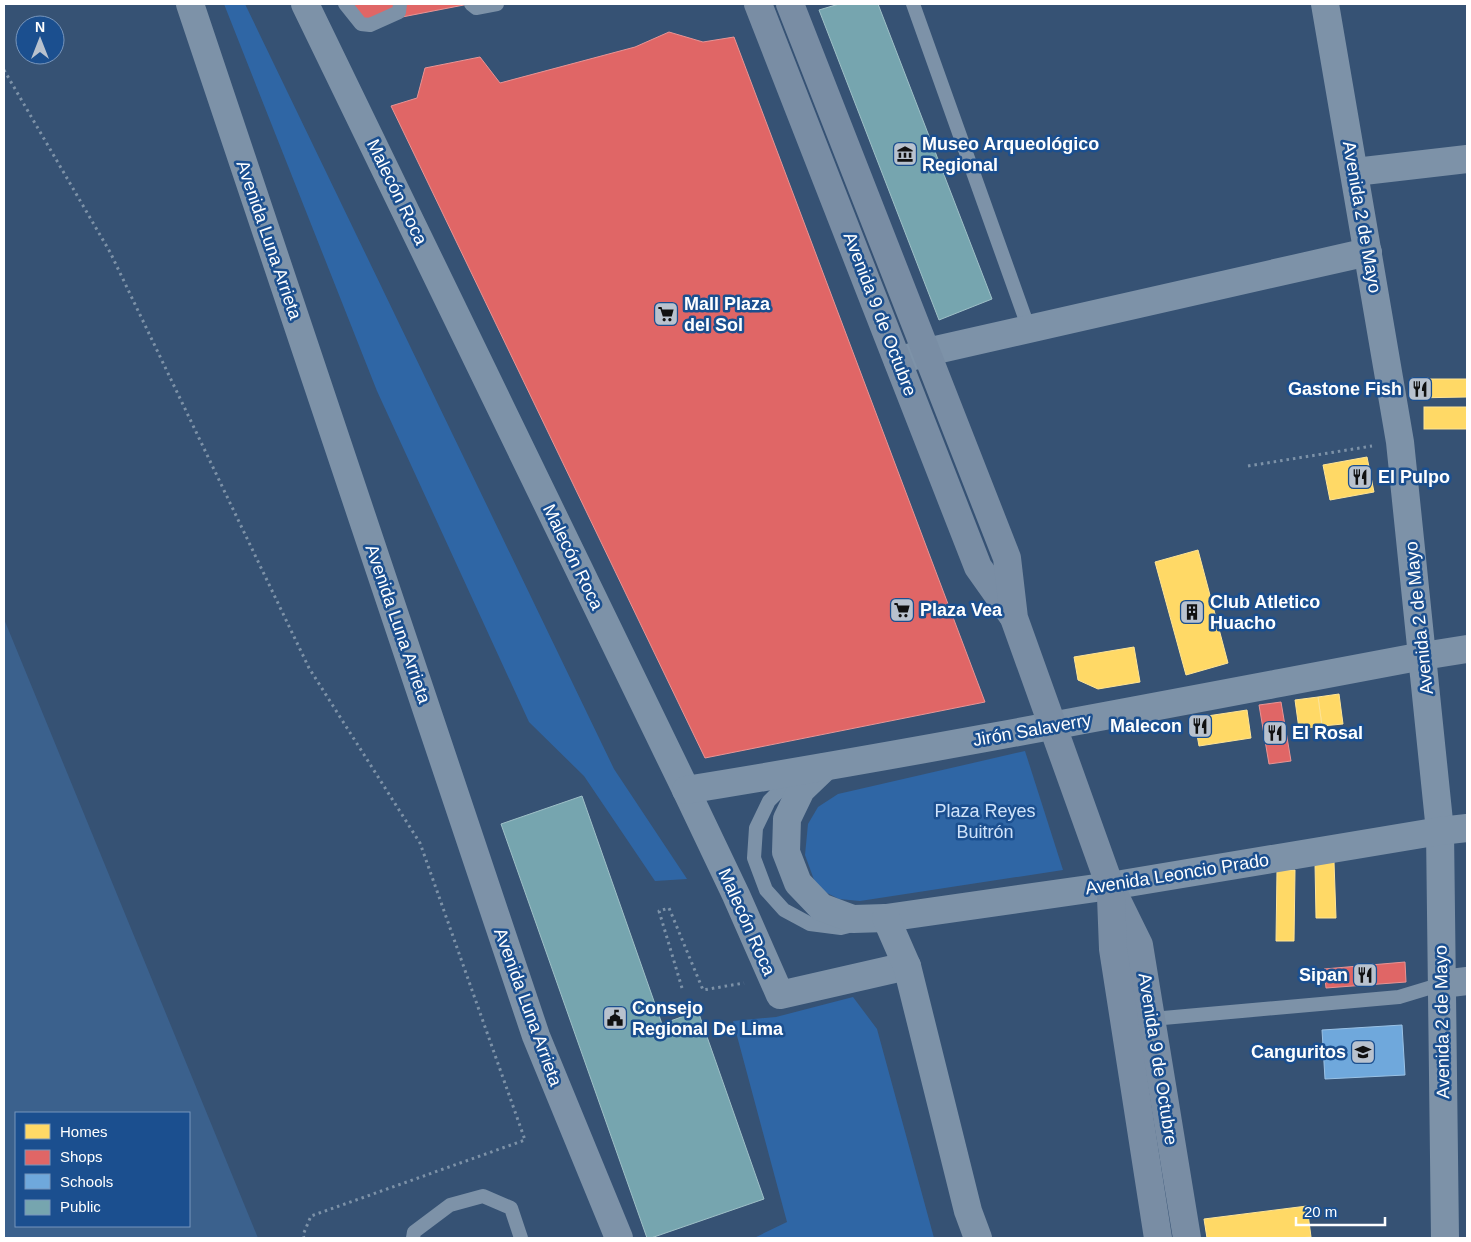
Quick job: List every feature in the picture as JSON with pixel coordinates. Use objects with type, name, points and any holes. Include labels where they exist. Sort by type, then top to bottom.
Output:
[{"type":"street","name":"Avenida Luna Arrieta","points":[[190,4],[536,1036],[619,1238]]},
{"type":"street","name":"Malecón Roca","points":[[305,4],[686,790],[736,895],[780,995],[906,966]]},
{"type":"street","name":"Avenida 9 de Octubre","points":[[758,4],[978,567],[1014,618]]},
{"type":"street","name":"Avenida 9 de Octubre","points":[[790,4],[1007,558],[1014,618],[1110,886],[1139,945],[1187,1238]]},
{"type":"street","name":"Avenida 2 de Mayo","points":[[1325,4],[1400,442],[1423,656],[1454,982],[1445,1238]]},
{"type":"street","points":[[1355,172],[1467,159]]},
{"type":"street","points":[[898,361],[927,352],[1368,252]]},
{"type":"street","name":"Jirón Salaverry","points":[[686,790],[1054,726],[1467,649]]},
{"type":"street","points":[[825,767],[801,790],[790,812],[787,820],[786,852],[798,883],[822,907],[853,919],[886,918],[906,966],[968,1211],[978,1238]]},
{"type":"street","name":"Avenida Leoncio Prado","points":[[886,918],[1110,886],[1467,828]]},
{"type":"street","name":"Avenida 9 de Octubre","points":[[1110,886],[1113,949],[1158,1238]]},
{"type":"lane","points":[[345,4],[361,24],[370,26],[399,12],[400,4]]},
{"type":"lane","points":[[471,4],[476,8],[497,4]]},
{"type":"lane","points":[[913,4],[1029,329]]},
{"type":"lane","points":[[1152,1019],[1399,997],[1454,982]]},
{"type":"lane","points":[[413,1238],[414,1232],[450,1205],[482,1196],[511,1208],[521,1238]]},
{"type":"path","points":[[4,70],[110,252],[310,668],[420,843],[525,1140],[311,1216],[303,1235],[304,1238]]},
{"type":"path","points":[[1248,466],[1400,442]]},
{"type":"path","points":[[682,988],[659,910],[669,908],[703,990],[749,982]]},
{"type":"green space","points":[[224,4],[245,4],[614,769],[687,879],[655,881],[584,776],[529,722],[377,391]]},
{"type":"green space","name":"Plaza Reyes Buitrón","points":[[1025,751],[1063,870],[860,901],[839,899],[817,888],[805,855],[808,824],[818,807],[838,794]]},
{"type":"green space","points":[[853,997],[877,1029],[934,1238],[754,1238],[787,1222],[733,1021],[776,1017]]},
{"type":"shaded area","points":[[4,619],[258,1238],[4,1238]]},
{"type":"building: Homes","points":[[1411,379],[1467,379],[1467,397],[1411,398]]},
{"type":"building: Homes","points":[[1424,407],[1467,407],[1467,429],[1424,429]]},
{"type":"building: Homes","points":[[1367,457],[1374,492],[1330,500],[1323,465]]},
{"type":"building: Homes","name":"Club Atletico Huacho","points":[[1198,550],[1228,663],[1186,675],[1155,562]]},
{"type":"building: Homes","points":[[1134,647],[1140,682],[1098,689],[1078,680],[1074,657]]},
{"type":"building: Homes","points":[[1339,694],[1343,724],[1322,726],[1318,697]]},
{"type":"building: Homes","points":[[1318,697],[1322,726],[1299,729],[1295,700]]},
{"type":"building: Homes","points":[[1247,710],[1251,738],[1199,746],[1194,718]]},
{"type":"building: Homes","points":[[1334,862],[1336,918],[1316,918],[1315,863]]},
{"type":"building: Homes","points":[[1277,870],[1295,870],[1294,941],[1276,941]]},
{"type":"building: Homes","points":[[1307,1206],[1311,1237],[1207,1238],[1204,1219]]},
{"type":"building: Shops","points":[[352,4],[469,4],[361,25]]},
{"type":"building: Shops","points":[[669,32],[703,42],[734,37],[985,702],[705,758],[391,106],[417,98],[425,68],[480,57],[500,83],[635,47]]},
{"type":"building: Shops","name":"El Rosal","points":[[1281,702],[1291,761],[1269,764],[1259,705]]},
{"type":"building: Shops","name":"Sipan","points":[[1405,962],[1406,982],[1326,988],[1324,969]]},
{"type":"building: Schools","name":"Canguritos","points":[[1402,1025],[1405,1075],[1325,1079],[1322,1030]]},
{"type":"building: Public","name":"Museo Arqueológico Regional","points":[[839,4],[878,4],[992,299],[939,320],[819,10]]},
{"type":"building: Public","name":"Consejo Regional De Lima","points":[[582,796],[662,1024],[698,1011],[764,1199],[651,1238],[647,1238],[501,824]]},
{"type":"place","name":"Museo Arqueológico Regional","points":[[905,154]]},
{"type":"place","name":"Mall Plaza del Sol","points":[[666,314]]},
{"type":"place","name":"Gastone Fish","points":[[1420,389]]},
{"type":"place","name":"El Pulpo","points":[[1360,477]]},
{"type":"place","name":"Plaza Vea","points":[[902,610]]},
{"type":"place","name":"Club Atletico Huacho","points":[[1192,612]]},
{"type":"place","name":"Malecon","points":[[1200,726]]},
{"type":"place","name":"El Rosal","points":[[1275,733]]},
{"type":"place","name":"Sipan","points":[[1365,975]]},
{"type":"place","name":"Consejo Regional De Lima","points":[[615,1018]]},
{"type":"place","name":"Canguritos","points":[[1363,1052]]}]
